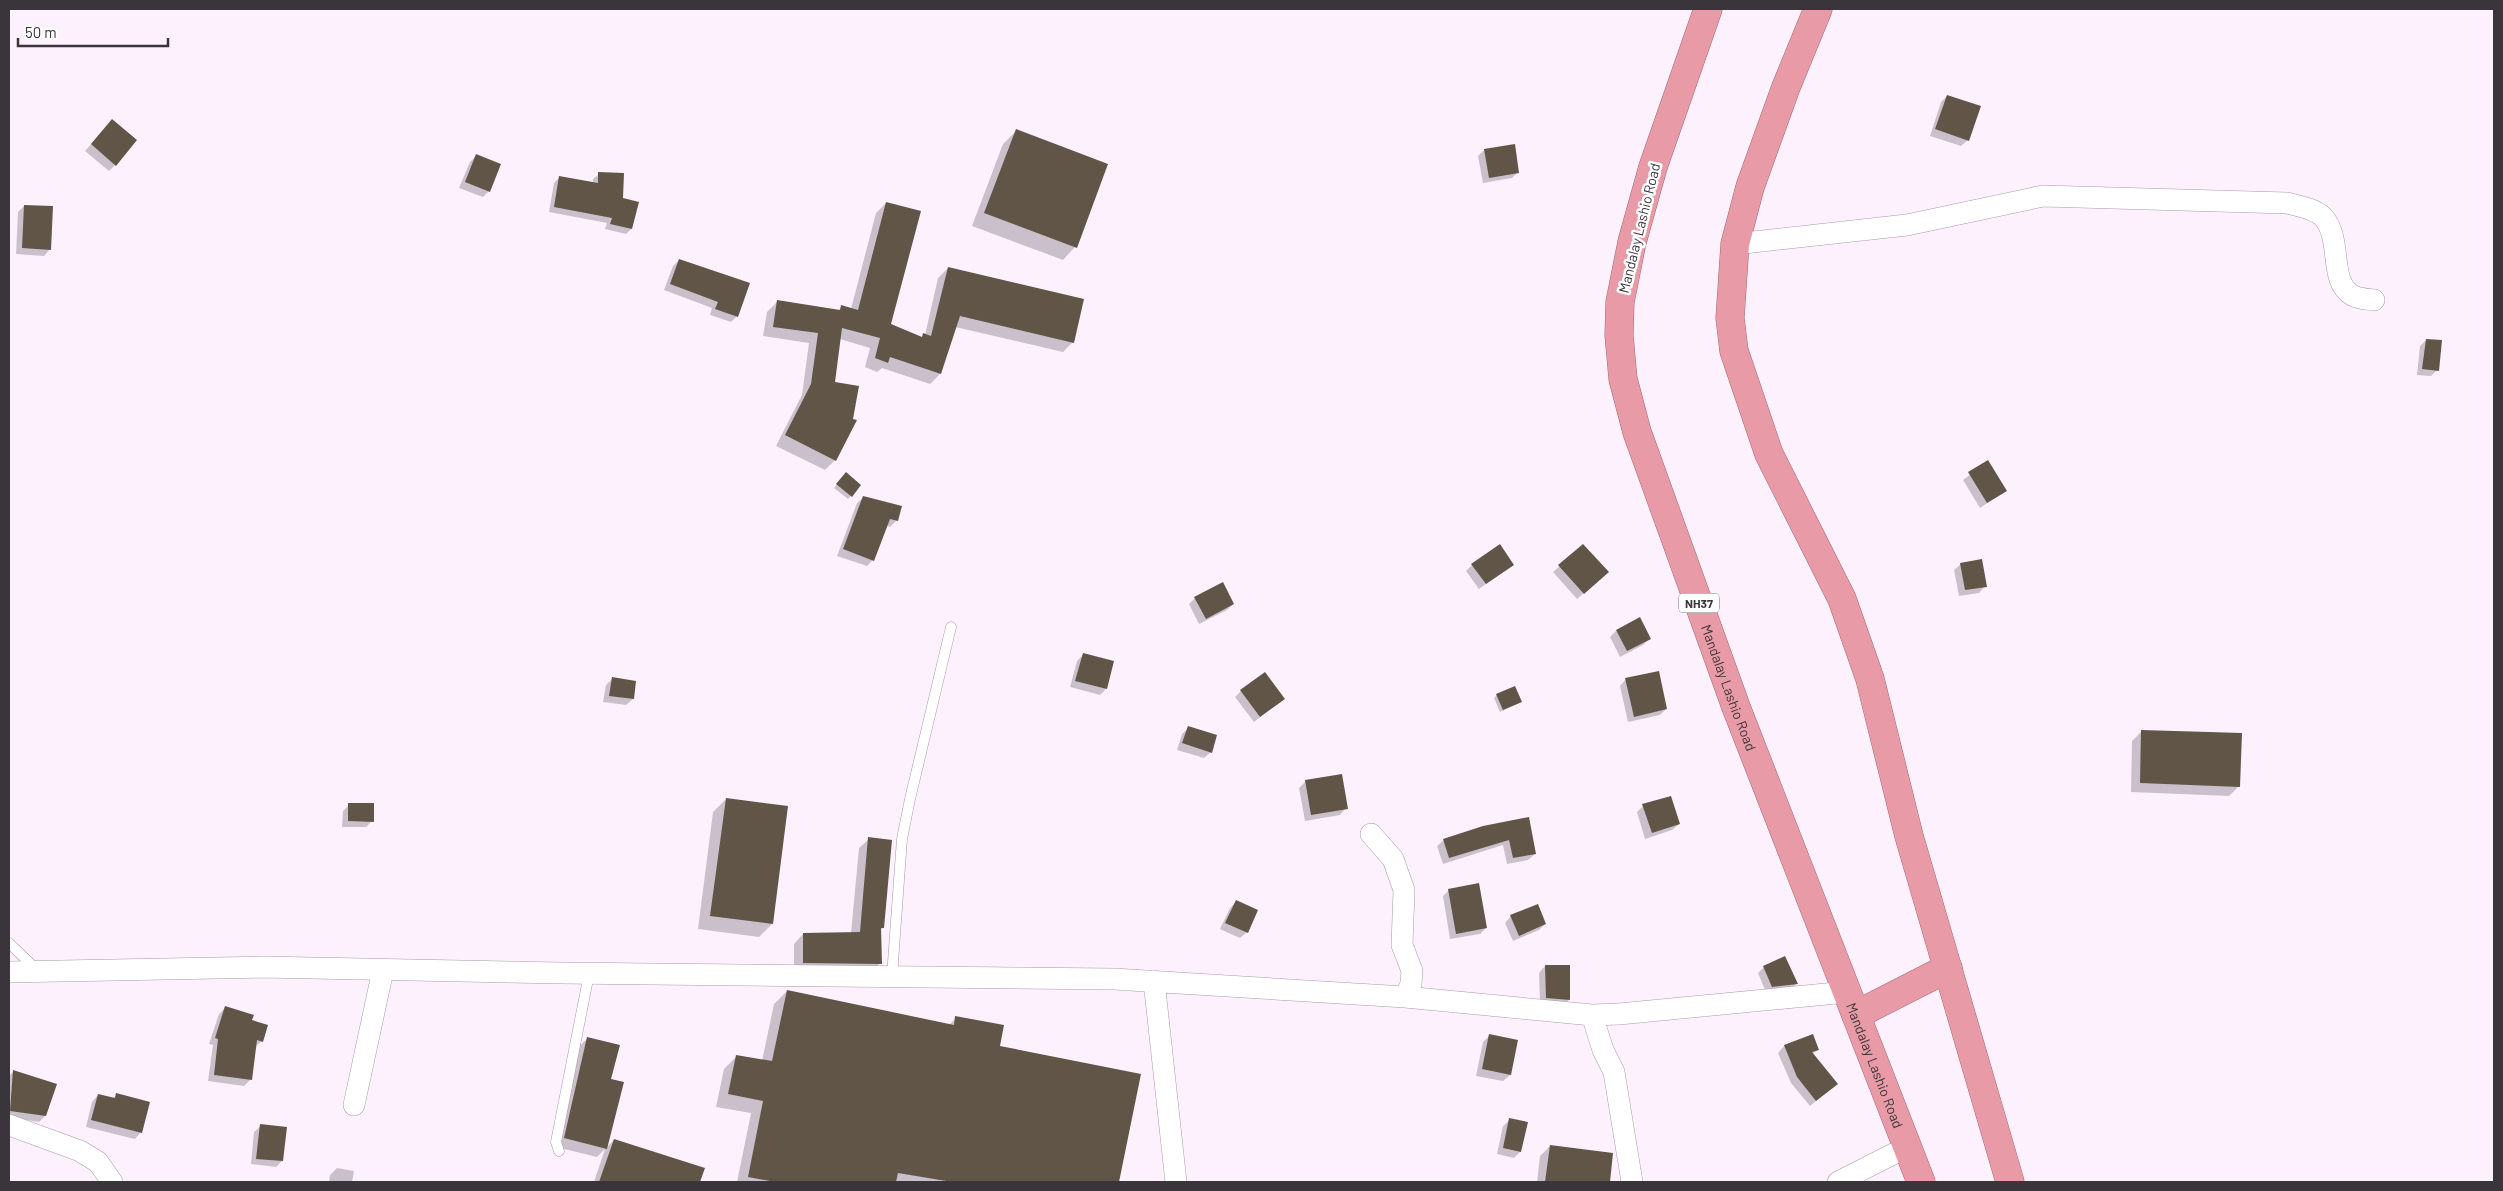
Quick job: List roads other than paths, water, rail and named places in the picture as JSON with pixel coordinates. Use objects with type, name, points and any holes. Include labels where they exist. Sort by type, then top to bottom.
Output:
[{"type":"highway","name":"Mandalay Lashio Road","points":[[1708,9],[1653,167],[1632,242],[1620,302],[1619,335],[1623,379],[1637,432],[1736,707],[1921,1182]]},
{"type":"highway","points":[[1818,9],[1786,87],[1750,187],[1736,244],[1730,318],[1734,351],[1769,454],[1842,599],[1870,679],[1909,836],[2010,1182]]},
{"type":"highway","points":[[1851,1004],[1948,968]]},
{"type":"street","points":[[1736,244],[1907,225],[2043,196],[2287,203],[2302,206],[2323,217],[2329,227],[2334,244],[2339,281],[2347,292],[2354,297],[2374,300]]},
{"type":"street","points":[[1371,834],[1394,860],[1404,890],[1402,945],[1412,971],[1412,984],[1405,997]]},
{"type":"street","points":[[9,972],[263,967],[589,974],[892,976],[1154,981],[1405,997],[1592,1015],[1851,1004]]},
{"type":"street","points":[[354,1105],[382,970]]},
{"type":"street","points":[[1154,981],[1176,1182]]},
{"type":"street","points":[[1592,1015],[1614,1072],[1632,1182]]},
{"type":"street","points":[[9,1125],[80,1151],[98,1162],[112,1182]]},
{"type":"street","points":[[1838,1182],[1907,1146]]},
{"type":"lane","points":[[892,976],[902,839],[951,627]]},
{"type":"lane","points":[[9,943],[38,971]]},
{"type":"lane","points":[[559,1151],[556,1142],[589,974]]}]
